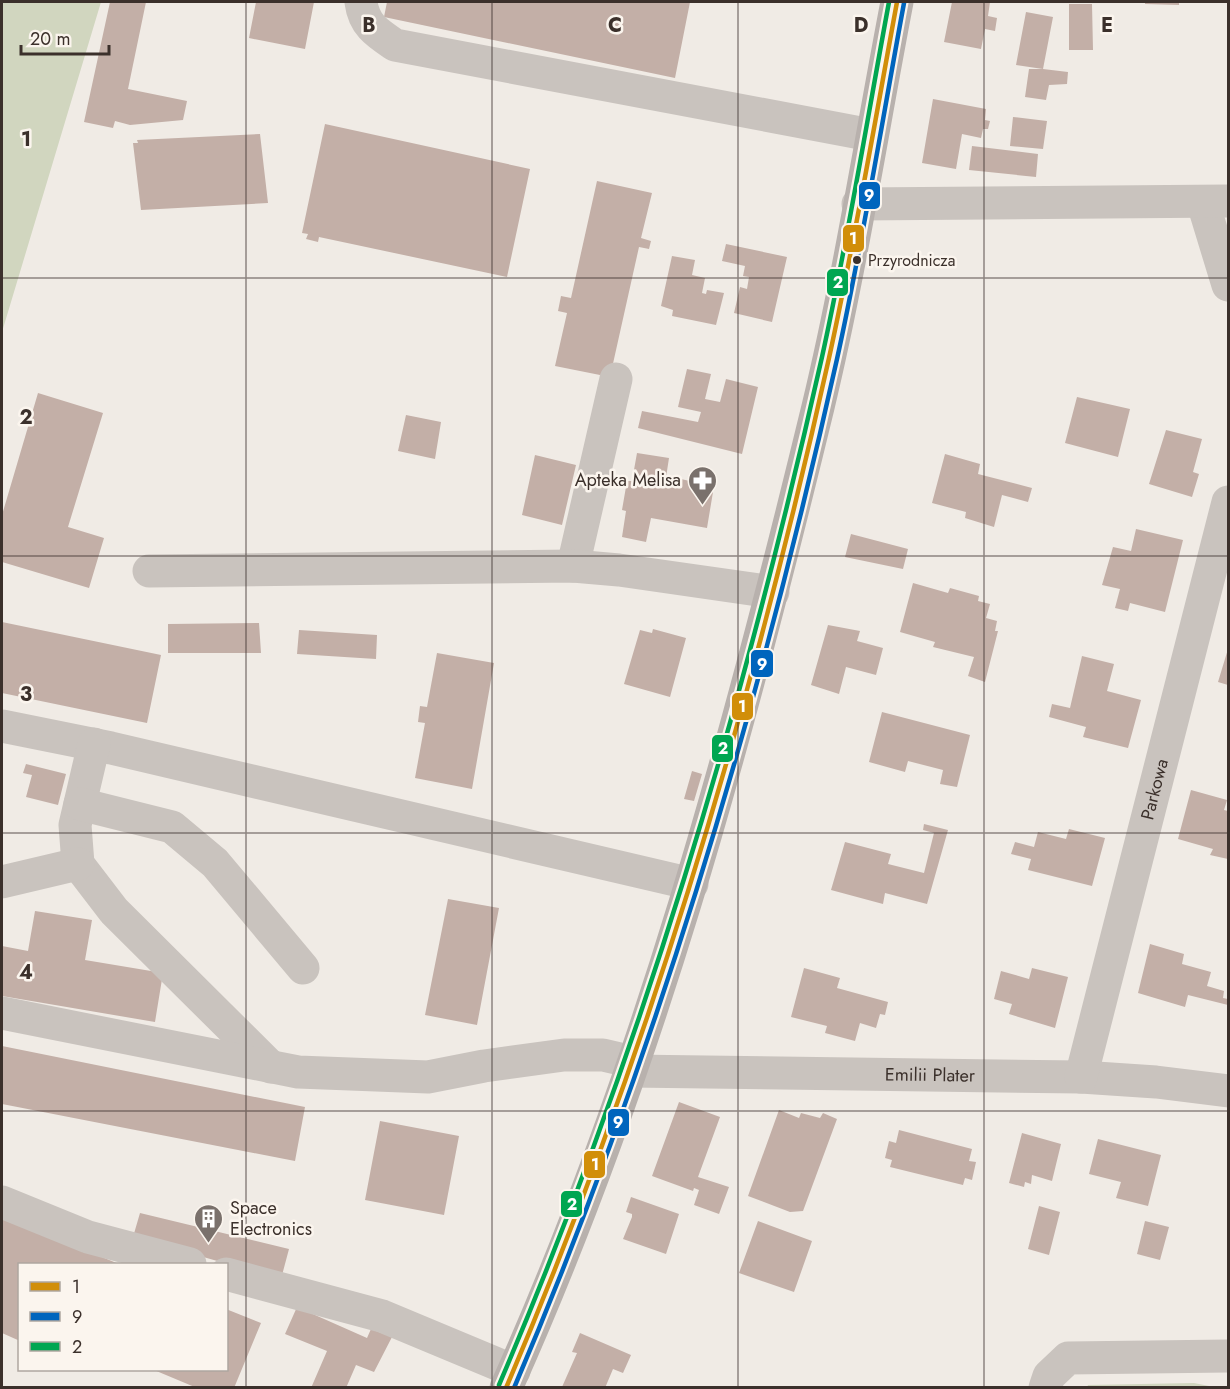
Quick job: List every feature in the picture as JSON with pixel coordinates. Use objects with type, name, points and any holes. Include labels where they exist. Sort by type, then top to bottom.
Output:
[{"type":"main road","points":[[510,1379],[601,1156],[692,884],[773,592],[818,407],[897,2]]},
{"type":"street","points":[[361,2],[363,16],[373,31],[395,45],[871,135]]},
{"type":"street","points":[[858,204],[1216,202],[1228,285]]},
{"type":"street","points":[[573,566],[616,379]]},
{"type":"street","name":"Parkowa","points":[[1080,1077],[1228,502]]},
{"type":"street","points":[[149,572],[573,566],[619,570],[773,592]]},
{"type":"street","points":[[2,726],[94,744],[692,884]]},
{"type":"street","points":[[94,744],[75,825],[78,864],[114,910],[272,1067]]},
{"type":"street","points":[[80,804],[172,827],[215,863],[303,968]]},
{"type":"street","points":[[2,882],[78,864]]},
{"type":"street","name":"Emilii Plater","points":[[2,1013],[298,1072],[428,1077],[484,1066],[564,1055],[603,1055],[631,1066],[1080,1077],[1156,1082],[1228,1091]]},
{"type":"street","points":[[2,1202],[88,1237],[186,1263]]},
{"type":"street","points":[[228,1275],[382,1316],[510,1379]]},
{"type":"street","points":[[1045,1388],[1049,1376],[1068,1358],[1228,1354]]},
{"type":"green space","points":[[2,2],[101,2],[2,332]]},
{"type":"green space","points":[[1194,1383],[1214,1387],[1087,1387],[1088,1385]]},
{"type":"building","points":[[110,2],[146,2],[128,89],[187,101],[183,120],[130,125],[115,121],[113,128],[84,122]]},
{"type":"building","points":[[256,2],[314,2],[305,49],[249,38]]},
{"type":"building","points":[[387,2],[690,2],[675,78],[384,17]]},
{"type":"building","points":[[952,2],[990,2],[988,16],[997,18],[995,31],[985,29],[981,49],[944,42]]},
{"type":"building","points":[[1145,2],[1179,2],[1179,5],[1145,4]]},
{"type":"building","points":[[1069,4],[1092,4],[1093,50],[1069,50]]},
{"type":"building","points":[[1026,12],[1053,17],[1043,69],[1016,65]]},
{"type":"building","points":[[1029,69],[1068,72],[1067,84],[1049,85],[1046,100],[1025,97]]},
{"type":"building","points":[[933,99],[986,109],[985,120],[990,121],[988,129],[983,129],[981,138],[962,134],[956,169],[922,163]]},
{"type":"building","points":[[1013,117],[1047,121],[1043,149],[1010,146]]},
{"type":"building","points":[[325,124],[530,169],[507,277],[319,237],[318,242],[306,239],[308,234],[302,233]]},
{"type":"building","points":[[260,134],[268,203],[141,210],[133,143],[138,143],[137,140]]},
{"type":"building","points":[[972,146],[1038,154],[1036,177],[969,170]]},
{"type":"building","points":[[597,181],[652,193],[641,238],[651,241],[649,249],[639,247],[610,377],[555,366],[567,313],[558,311],[561,296],[571,298]]},
{"type":"building","points":[[726,244],[787,257],[772,322],[734,313],[740,287],[747,289],[749,277],[743,276],[745,266],[722,261]]},
{"type":"building","points":[[672,256],[695,260],[692,275],[705,278],[702,293],[706,294],[707,290],[724,293],[716,325],[672,316],[673,310],[661,306]]},
{"type":"building","points":[[687,369],[711,374],[705,399],[720,402],[726,379],[758,387],[742,454],[638,428],[642,411],[698,422],[701,412],[678,407]]},
{"type":"building","points":[[38,393],[103,413],[68,527],[104,538],[89,588],[2,562],[2,515]]},
{"type":"building","points":[[1077,397],[1130,409],[1118,457],[1065,443]]},
{"type":"building","points":[[406,415],[441,422],[435,459],[398,451]]},
{"type":"building","points":[[1166,430],[1202,439],[1193,472],[1199,474],[1192,497],[1149,484]]},
{"type":"building","points":[[637,453],[669,458],[665,484],[679,486],[681,479],[694,482],[692,489],[713,492],[707,528],[651,518],[646,542],[622,537],[626,511],[622,510],[627,481],[632,481]]},
{"type":"building","points":[[945,454],[980,464],[978,474],[1032,488],[1028,502],[1002,495],[994,527],[965,518],[966,512],[932,503]]},
{"type":"building","points":[[535,455],[576,465],[562,525],[522,515]]},
{"type":"building","points":[[1136,529],[1183,540],[1165,612],[1130,603],[1128,611],[1115,608],[1120,589],[1102,585],[1113,547],[1131,551]]},
{"type":"building","points":[[851,534],[908,549],[903,569],[845,557]]},
{"type":"building","points":[[913,583],[948,593],[950,588],[979,596],[978,601],[990,604],[986,618],[997,621],[995,631],[998,631],[985,682],[968,676],[974,657],[933,647],[935,642],[900,632]]},
{"type":"building","points":[[2,622],[161,655],[147,723],[2,693]]},
{"type":"building","points":[[259,623],[261,653],[168,653],[168,624]]},
{"type":"building","points":[[828,625],[860,631],[857,641],[883,648],[876,675],[846,667],[839,694],[811,685]]},
{"type":"building","points":[[653,629],[686,638],[670,697],[624,684],[640,630],[652,633]]},
{"type":"building","points":[[299,630],[377,635],[376,659],[297,654]]},
{"type":"building","points":[[1228,649],[1228,685],[1218,682]]},
{"type":"building","points":[[437,653],[494,663],[472,789],[415,778],[425,723],[418,722],[420,706],[427,707]]},
{"type":"building","points":[[1082,656],[1114,664],[1107,691],[1141,700],[1128,748],[1083,737],[1086,727],[1049,717],[1052,704],[1070,708]]},
{"type":"building","points":[[882,712],[970,735],[957,787],[940,784],[943,770],[908,761],[905,772],[869,762]]},
{"type":"building","points":[[26,764],[66,774],[58,805],[26,797],[32,775],[23,773]]},
{"type":"building","points":[[692,771],[702,774],[694,801],[684,799]]},
{"type":"building","points":[[1191,790],[1227,800],[1224,810],[1228,811],[1228,859],[1210,855],[1213,849],[1178,839]]},
{"type":"building","points":[[924,824],[948,830],[927,904],[885,893],[883,904],[831,890],[845,842],[891,854],[888,864],[924,873],[934,833],[923,830]]},
{"type":"building","points":[[1069,829],[1105,838],[1092,886],[1028,870],[1031,859],[1011,854],[1015,842],[1034,847],[1038,832],[1066,839]]},
{"type":"building","points":[[448,899],[499,908],[477,1025],[425,1015]]},
{"type":"building","points":[[35,911],[92,920],[85,960],[163,973],[155,1022],[2,996],[2,946],[28,951]]},
{"type":"building","points":[[1150,944],[1184,954],[1182,964],[1211,972],[1207,986],[1224,991],[1223,998],[1228,999],[1228,1005],[1188,995],[1185,1007],[1138,993]]},
{"type":"building","points":[[804,968],[840,978],[837,988],[888,1002],[885,1015],[880,1014],[876,1028],[860,1023],[855,1041],[825,1033],[827,1026],[791,1017]]},
{"type":"building","points":[[1032,968],[1068,977],[1055,1028],[1009,1014],[1012,1004],[994,999],[1001,971],[1029,979]]},
{"type":"building","points":[[2,1046],[305,1107],[295,1161],[2,1104]]},
{"type":"building","points":[[679,1102],[720,1117],[698,1177],[729,1187],[719,1214],[694,1205],[699,1190],[694,1188],[693,1191],[652,1176]]},
{"type":"building","points":[[779,1110],[799,1118],[801,1113],[820,1118],[823,1113],[837,1119],[803,1211],[790,1212],[748,1196]]},
{"type":"building","points":[[380,1121],[459,1136],[444,1215],[365,1200]]},
{"type":"building","points":[[899,1130],[972,1149],[969,1161],[976,1162],[972,1180],[965,1178],[963,1185],[890,1167],[892,1160],[885,1158],[889,1141],[896,1143]]},
{"type":"building","points":[[1022,1133],[1061,1144],[1052,1181],[1032,1175],[1031,1184],[1025,1182],[1024,1187],[1009,1183]]},
{"type":"building","points":[[1098,1139],[1161,1155],[1148,1206],[1116,1198],[1121,1182],[1089,1174]]},
{"type":"building","points":[[631,1197],[679,1214],[666,1254],[623,1239],[632,1217],[632,1214],[626,1212]]},
{"type":"building","points":[[1039,1206],[1060,1212],[1049,1255],[1028,1249]]},
{"type":"building","name":"Space Electronics","points":[[140,1213],[289,1249],[281,1279],[133,1237]]},
{"type":"building","points":[[2,1216],[117,1263],[18,1263],[18,1340],[2,1333]]},
{"type":"building","points":[[758,1221],[812,1241],[794,1292],[739,1273]]},
{"type":"building","points":[[1145,1221],[1169,1227],[1160,1260],[1137,1254]]},
{"type":"building","points":[[297,1307],[367,1338],[371,1329],[392,1337],[374,1372],[356,1365],[346,1388],[311,1388],[327,1351],[285,1334]]},
{"type":"building","points":[[228,1310],[261,1323],[234,1388],[197,1388],[156,1371],[228,1371]]},
{"type":"building","points":[[580,1333],[631,1355],[623,1373],[613,1369],[605,1388],[562,1387],[577,1353],[572,1352]]},
{"type":"transit line","name":"2","points":[[499,1385],[550,1260],[643,1007],[723,749],[791,489],[822,357],[849,224],[889,2]]},
{"type":"transit line","name":"1","points":[[506,1388],[557,1263],[650,1009],[730,751],[766,621],[829,358],[897,2]]},
{"type":"transit line","name":"9","points":[[514,1388],[613,1137],[700,881],[738,751],[774,621],[837,359],[864,226],[904,3]]},
{"type":"place","name":"Przyrodnicza","points":[[857,260]]},
{"type":"place","name":"Apteka Melisa","points":[[702,506]]},
{"type":"place","name":"Space Electronics","points":[[209,1244]]}]
